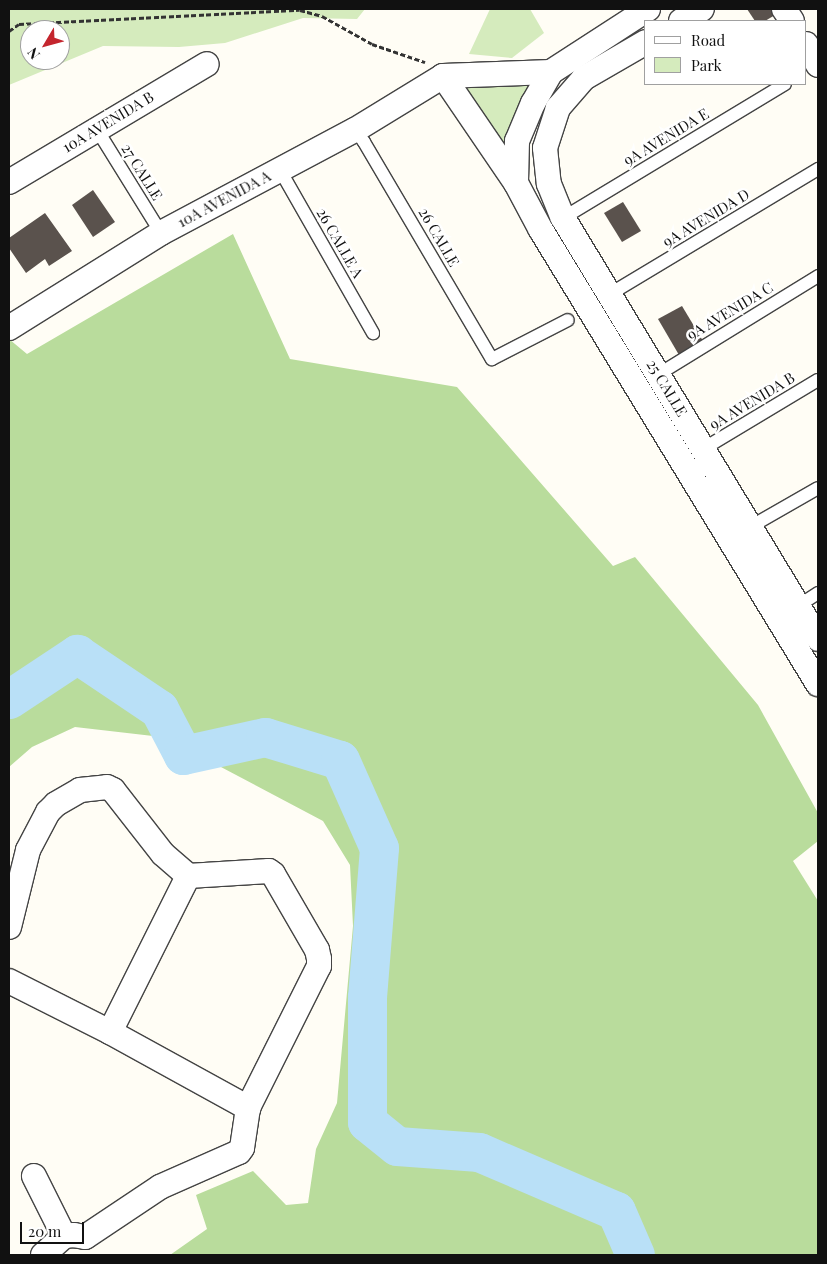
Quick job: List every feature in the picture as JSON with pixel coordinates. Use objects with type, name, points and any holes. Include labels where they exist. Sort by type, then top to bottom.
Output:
[{"type":"street","points":[[443,76],[551,72],[648,9]]},
{"type":"street","points":[[683,20],[702,9]]},
{"type":"street","points":[[784,9],[791,20]]},
{"type":"street","name":"25 CALLE","points":[[644,43],[584,78],[558,108],[550,127],[545,148],[549,184],[563,218],[818,639]]},
{"type":"street","points":[[807,46],[818,64]]},
{"type":"street","name":"10A AVENIDA B","points":[[9,182],[96,128],[207,64]]},
{"type":"street","name":"25 CALLE","points":[[516,183],[518,141],[528,115],[551,72]]},
{"type":"street","name":"25 CALLE","points":[[443,76],[516,183],[540,230],[818,684]]},
{"type":"street","name":"10A AVENIDA A","points":[[9,328],[161,233],[355,130],[443,76]]},
{"type":"street","points":[[606,335],[627,322]]},
{"type":"street","points":[[9,927],[28,850],[48,812],[56,804],[80,790],[99,786],[113,790],[162,854],[188,876],[268,871],[278,880],[318,950],[319,966],[248,1108],[242,1148],[239,1152],[160,1187],[85,1237],[74,1234],[64,1236],[43,1255]]},
{"type":"street","points":[[110,1032],[188,876]]},
{"type":"street","points":[[9,981],[110,1032],[248,1108]]},
{"type":"street","points":[[34,1176],[64,1236]]},
{"type":"lane","points":[[807,70],[818,64]]},
{"type":"lane","name":"9A AVENIDA E","points":[[563,218],[783,85]]},
{"type":"lane","name":"27 CALLE","points":[[96,128],[161,233]]},
{"type":"lane","name":"26 CALLE","points":[[355,130],[494,360],[568,320]]},
{"type":"lane","name":"9A AVENIDA D","points":[[610,294],[818,169]]},
{"type":"lane","name":"26 CALLE A","points":[[280,170],[373,333]]},
{"type":"lane","name":"9A AVENIDA C","points":[[659,374],[818,276]]},
{"type":"lane","name":"9A AVENIDA B","points":[[703,449],[818,380]]},
{"type":"lane","points":[[750,527],[818,488]]},
{"type":"lane","points":[[798,606],[818,594]]},
{"type":"path","points":[[9,31],[19,24],[300,10],[322,16],[387,50],[424,62],[443,76]]},
{"type":"green space","points":[[9,9],[365,9],[357,19],[303,18],[225,43],[179,47],[103,46],[70,60],[70,20],[20,20],[20,70],[45,70],[9,85]]},
{"type":"green space","points":[[490,9],[530,9],[544,33],[512,58],[469,54]]},
{"type":"green space","points":[[457,81],[537,83],[509,158]]},
{"type":"green space","points":[[233,234],[290,359],[457,387],[613,566],[635,557],[758,705],[818,813],[818,841],[793,861],[818,901],[818,1255],[170,1255],[207,1229],[196,1195],[253,1171],[286,1205],[308,1203],[316,1149],[337,1103],[353,926],[350,865],[323,821],[202,757],[153,736],[75,727],[32,747],[9,767],[9,339],[27,354]]},
{"type":"building","points":[[747,9],[772,9],[775,15],[767,20],[754,20]]},
{"type":"building","points":[[93,190],[115,222],[93,237],[72,205]]},
{"type":"building","points":[[623,202],[641,231],[622,242],[604,213]]},
{"type":"building","points":[[45,213],[72,251],[49,266],[45,259],[26,273],[9,248],[9,238]]},
{"type":"building","points":[[682,306],[703,341],[679,355],[658,319]]},
{"type":"waterway","points":[[9,699],[77,654],[159,709],[183,755],[265,737],[340,760],[379,848],[367,997],[367,1122],[397,1146],[479,1152],[616,1211],[635,1255]]}]
